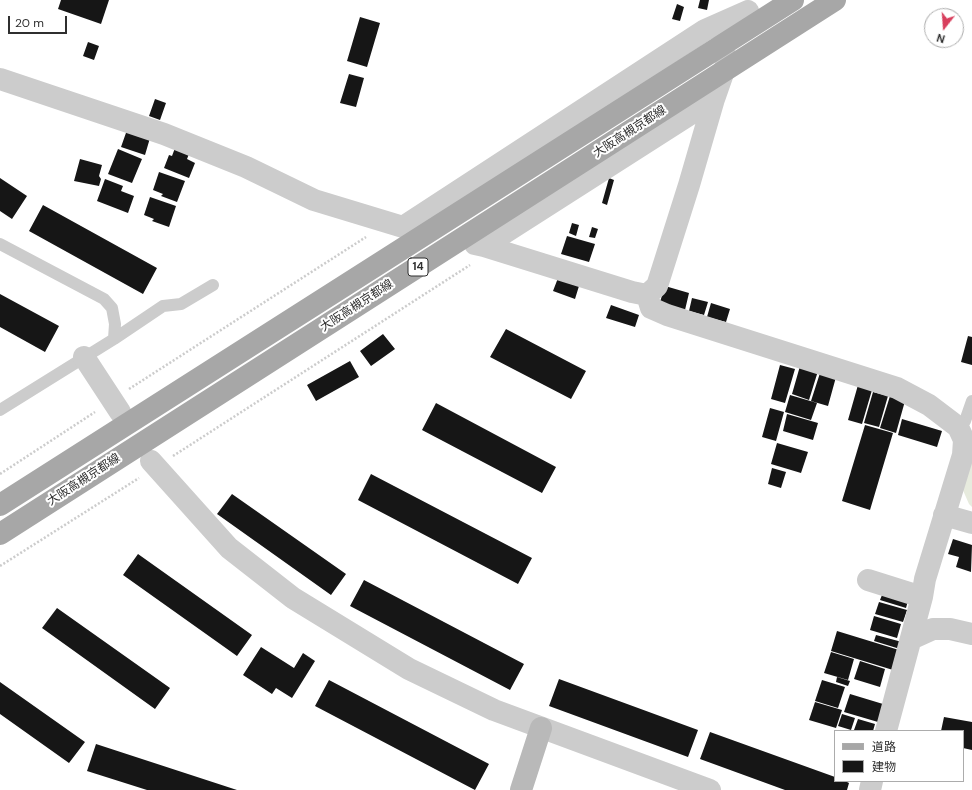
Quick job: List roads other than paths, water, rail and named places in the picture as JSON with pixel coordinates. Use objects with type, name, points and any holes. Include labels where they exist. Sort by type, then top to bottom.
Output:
[{"type":"main road","name":"大阪高槻京都線","points":[[0,505],[793,0]]},
{"type":"main road","name":"大阪高槻京都線","points":[[0,534],[835,0]]},
{"type":"street","points":[[647,295],[656,286],[689,185],[722,73],[751,6]]},
{"type":"street","points":[[0,79],[164,134],[246,167],[314,200],[403,227],[705,30],[751,6]]},
{"type":"street","points":[[647,295],[632,292],[478,245],[714,98]]},
{"type":"street","points":[[647,295],[651,308],[667,314],[897,388],[929,405],[958,427],[962,433],[964,448],[925,579],[922,597],[886,730]]},
{"type":"street","points":[[84,357],[116,407]]},
{"type":"street","points":[[153,464],[229,548],[293,598],[409,669],[494,710],[710,790]]},
{"type":"street","points":[[944,514],[972,523]]},
{"type":"street","points":[[868,580],[922,597]]},
{"type":"street","points":[[911,639],[933,629],[950,628],[972,634]]},
{"type":"street","points":[[521,790],[541,728]]},
{"type":"lane","points":[[0,244],[104,298],[112,308],[115,324],[114,339]]},
{"type":"lane","points":[[0,410],[114,339],[163,306],[182,304],[213,284]]},
{"type":"lane","points":[[958,427],[965,421],[972,401]]}]
